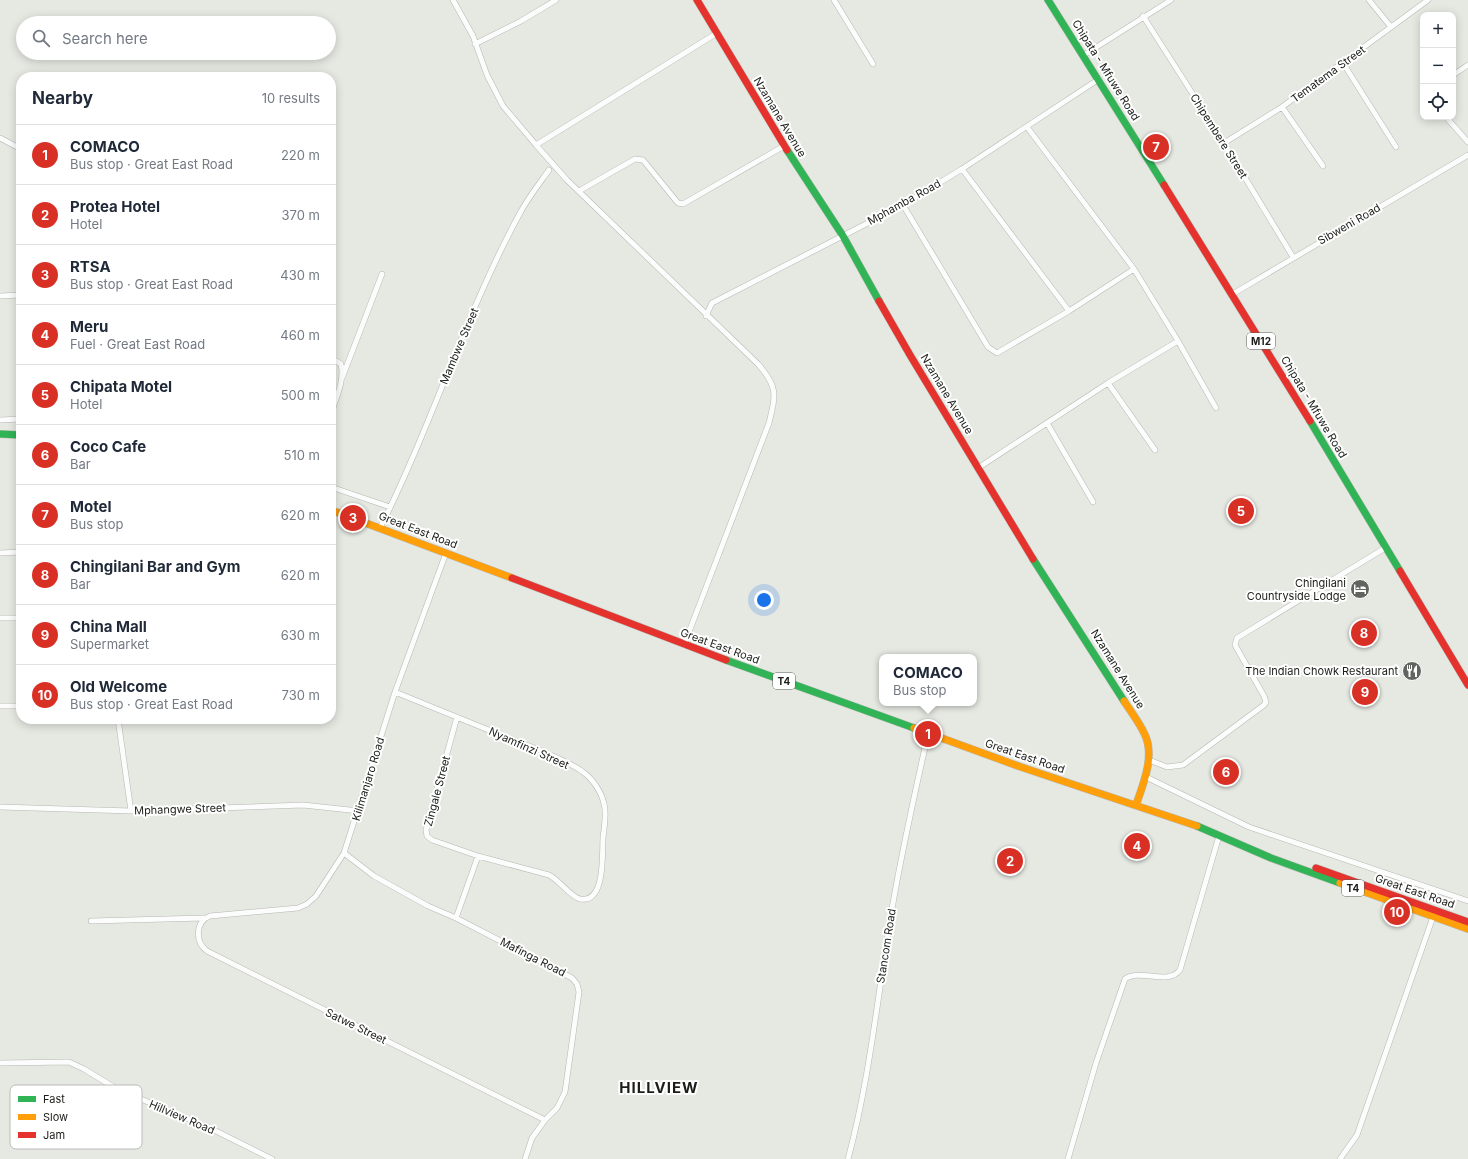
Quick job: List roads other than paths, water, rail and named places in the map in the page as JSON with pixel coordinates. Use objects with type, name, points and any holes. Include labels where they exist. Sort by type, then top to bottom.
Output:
[{"type":"main road","name":"Nzamane Avenue","points":[[697,0],[784,146],[843,236],[910,355],[978,468],[1146,736],[1149,747],[1149,760],[1146,777],[1136,805]]},
{"type":"main road","name":"Chipata - Mfuwe Road","points":[[1048,0],[1099,79],[1231,295],[1269,353],[1468,685]]},
{"type":"main road","points":[[0,434],[16,435]]},
{"type":"main road","name":"Great East Road","points":[[336,512],[684,645],[928,734],[1196,826],[1344,885],[1468,922]]},
{"type":"main road","name":"Great East Road","points":[[1435,913],[1468,929]]},
{"type":"street","points":[[453,0],[473,36],[487,74],[503,106],[536,145],[579,191],[706,316],[758,364],[770,378],[774,388],[774,402],[770,422],[684,645]]},
{"type":"street","points":[[475,44],[521,21],[556,0]]},
{"type":"street","points":[[834,0],[873,64]]},
{"type":"street","points":[[1084,55],[1143,16],[1171,0]]},
{"type":"street","points":[[1369,0],[1391,27]]},
{"type":"street","name":"Tematema Street","points":[[1224,143],[1282,107],[1428,0]]},
{"type":"street","name":"Chipembere Street","points":[[1143,16],[1224,143],[1293,257]]},
{"type":"street","points":[[536,145],[717,33]]},
{"type":"street","points":[[1343,63],[1396,147]]},
{"type":"street","points":[[1456,73],[1468,65]]},
{"type":"street","name":"Mphamba Road","points":[[706,316],[712,303],[903,205],[962,169],[1099,79]]},
{"type":"street","points":[[1282,107],[1323,166]]},
{"type":"street","points":[[1449,120],[1468,142]]},
{"type":"street","points":[[1027,127],[1134,269],[1178,341],[1216,408]]},
{"type":"street","points":[[0,138],[16,146]]},
{"type":"street","points":[[579,191],[639,159],[643,160],[678,203],[683,204],[784,146]]},
{"type":"street","name":"Sibweni Road","points":[[1231,295],[1468,155]]},
{"type":"street","points":[[962,169],[1069,311]]},
{"type":"street","name":"Mambwe Street","points":[[380,528],[485,285],[520,211],[549,170]]},
{"type":"street","points":[[903,205],[991,351],[997,353],[1069,311],[1134,269]]},
{"type":"street","points":[[336,397],[382,274]]},
{"type":"street","points":[[0,296],[16,296]]},
{"type":"street","points":[[978,468],[1108,383],[1178,341]]},
{"type":"street","points":[[336,361],[341,364],[342,378]]},
{"type":"street","points":[[1108,383],[1155,450]]},
{"type":"street","points":[[0,420],[16,419]]},
{"type":"street","points":[[1047,423],[1093,502]]},
{"type":"street","points":[[336,489],[390,507]]},
{"type":"street","points":[[1149,760],[1167,767],[1183,766],[1264,706],[1266,702],[1264,696],[1235,646],[1236,638],[1385,548]]},
{"type":"street","points":[[0,552],[16,552]]},
{"type":"street","name":"Kilimanjaro Road","points":[[204,918],[210,916],[298,908],[307,904],[316,896],[344,853],[359,811],[395,692],[446,553]]},
{"type":"street","points":[[0,618],[16,618]]},
{"type":"street","name":"Nyamfinzi Street","points":[[395,692],[542,752],[583,772],[602,795],[605,806],[602,871],[600,884],[593,894],[587,898],[581,899],[574,897],[558,880],[549,875],[478,856]]},
{"type":"street","points":[[0,706],[16,706]]},
{"type":"street","name":"Zingale Street","points":[[457,717],[426,830],[427,836],[432,840],[478,856]]},
{"type":"street","points":[[119,724],[131,811]]},
{"type":"street","name":"Stancom Road","points":[[848,1159],[858,1121],[892,907],[906,831],[928,734]]},
{"type":"street","points":[[1146,777],[1249,827],[1468,901]]},
{"type":"street","name":"Mphangwe Street","points":[[0,807],[131,811],[303,805],[359,811]]},
{"type":"street","points":[[1068,1159],[1096,1063],[1124,979],[1130,975],[1171,977],[1176,975],[1180,970],[1219,836]]},
{"type":"street","name":"Mafinga Road","points":[[344,853],[374,876],[428,906],[456,918],[553,967],[572,978],[577,984],[579,992],[565,1092],[557,1108],[545,1120],[532,1138],[524,1159]]},
{"type":"street","points":[[456,918],[478,856]]},
{"type":"street","points":[[1340,1159],[1357,1135],[1435,913]]},
{"type":"street","points":[[91,921],[204,918]]},
{"type":"street","name":"Satwe Street","points":[[204,918],[200,923],[198,931],[200,943],[208,951],[545,1120]]},
{"type":"street","name":"Hillview Road","points":[[0,1063],[69,1062],[84,1069],[110,1085]]},
{"type":"street","name":"Hillview Road","points":[[142,1100],[210,1128],[272,1159]]},
{"type":"place","name":"Motel","points":[[1156,147]]},
{"type":"place","name":"Chipata Motel","points":[[1241,511]]},
{"type":"place","name":"RTSA","points":[[353,518]]},
{"type":"place","name":"Chingilani Countryside Lodge","points":[[1360,589]]},
{"type":"place","name":"Chingilani Bar and Gym","points":[[1364,633]]},
{"type":"place","name":"The Indian Chowk Restaurant","points":[[1412,671]]},
{"type":"place","name":"China Mall","points":[[1365,692]]},
{"type":"place","name":"COMACO","points":[[928,734]]},
{"type":"place","name":"Coco Cafe","points":[[1226,772]]},
{"type":"place","name":"Meru","points":[[1137,846]]},
{"type":"place","name":"Protea Hotel","points":[[1010,861]]},
{"type":"place","name":"Old Welcome","points":[[1397,912]]},
{"type":"district","name":"HILLVIEW","points":[[659,1087]]}]
